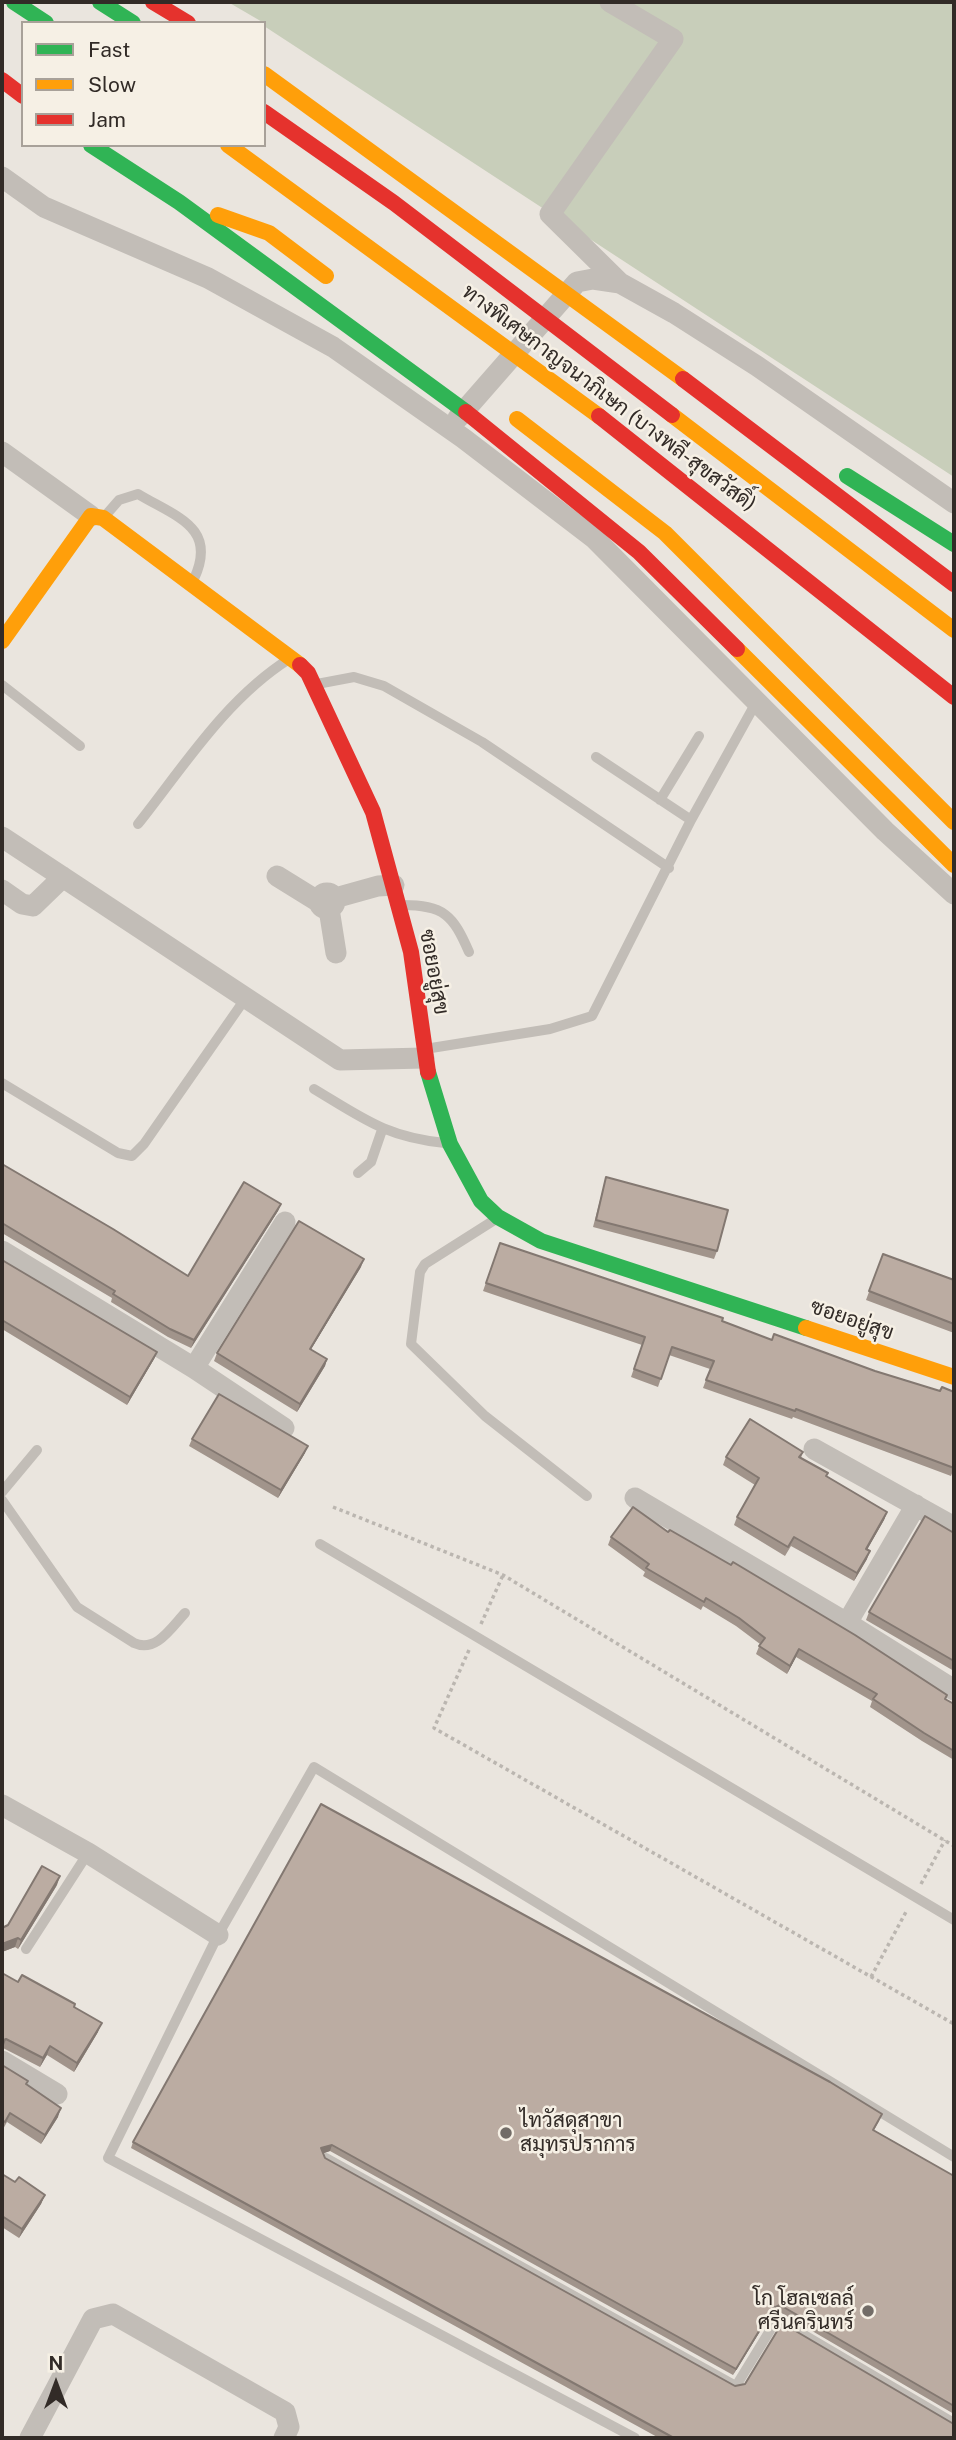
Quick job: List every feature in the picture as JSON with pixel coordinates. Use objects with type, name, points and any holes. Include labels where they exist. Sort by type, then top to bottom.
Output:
[{"type":"main road","points":[[14,2],[43,21]]},
{"type":"main road","points":[[100,2],[130,21]]},
{"type":"main road","points":[[153,2],[185,21]]},
{"type":"main road","points":[[266,75],[420,183],[760,435],[954,584]]},
{"type":"main road","points":[[2,80],[21,94]]},
{"type":"main road","name":"ทางพิเศษกาญจนาภิเษก (บางพลี-สุขสวัสดิ์)","points":[[266,114],[405,212],[954,630]]},
{"type":"main road","points":[[94,147],[179,202],[512,447],[639,552],[954,865]]},
{"type":"main road","name":"ทางพิเศษกาญจนาภิเษก (บางพลี-สุขสวัสดิ์)","points":[[231,147],[572,393],[815,583],[954,698]]},
{"type":"main road","points":[[179,202],[269,233],[345,290]]},
{"type":"main road","points":[[465,380],[665,533],[954,822]]},
{"type":"main road","points":[[760,435],[840,471],[916,517],[954,544]]},
{"type":"main road","points":[[2,641],[97,517]]},
{"type":"main road","name":"ซอยอยู่สุข","points":[[97,517],[293,657],[308,673],[373,812],[411,952],[425,1053],[450,1144],[481,1201],[498,1217],[541,1241],[954,1377]]},
{"type":"street","points":[[610,2],[673,39],[550,214],[620,283],[757,366],[954,503]]},
{"type":"street","points":[[2,177],[44,207],[208,278],[333,347],[449,428],[595,539],[758,699],[885,831],[954,894]]},
{"type":"street","points":[[449,428],[577,282],[593,279],[620,283]]},
{"type":"street","points":[[2,452],[97,517]]},
{"type":"street","points":[[2,837],[340,1060],[425,1053]]},
{"type":"street","points":[[277,876],[328,903],[378,886],[397,895]]},
{"type":"street","points":[[2,890],[27,906],[33,906],[63,877]]},
{"type":"street","points":[[328,903],[336,953]]},
{"type":"street","points":[[194,1368],[285,1222]]},
{"type":"street","points":[[2,1251],[194,1368],[284,1428]]},
{"type":"street","points":[[814,1449],[954,1527]]},
{"type":"street","points":[[635,1498],[847,1623],[954,1690]]},
{"type":"street","points":[[847,1623],[916,1505]]},
{"type":"street","points":[[2,1805],[88,1853],[218,1935]]},
{"type":"street","points":[[2,2061],[57,2094]]},
{"type":"street","points":[[30,2438],[93,2319],[113,2314],[285,2412],[289,2427],[284,2438]]},
{"type":"lane","points":[[97,517],[119,500],[138,494],[195,529],[201,538],[203,549],[201,563],[192,583]]},
{"type":"lane","points":[[138,824],[234,704],[262,676],[293,657]]},
{"type":"lane","points":[[314,685],[354,677],[384,686],[482,741],[669,868]]},
{"type":"lane","points":[[2,685],[80,746]]},
{"type":"lane","points":[[425,1053],[550,1029],[592,1016],[691,820],[758,699]]},
{"type":"lane","points":[[660,800],[699,736]]},
{"type":"lane","points":[[596,757],[691,820]]},
{"type":"lane","points":[[397,895],[446,914],[460,930],[469,952]]},
{"type":"lane","points":[[2,1083],[118,1153],[132,1156],[144,1144],[245,999]]},
{"type":"lane","points":[[314,1089],[382,1130],[408,1139],[450,1144]]},
{"type":"lane","points":[[358,1173],[371,1162],[382,1130]]},
{"type":"lane","points":[[498,1217],[425,1264],[420,1272],[411,1344],[485,1416],[587,1496]]},
{"type":"lane","points":[[2,1492],[37,1450]]},
{"type":"lane","points":[[2,1500],[77,1607],[134,1643],[141,1646],[155,1644],[185,1613]]},
{"type":"lane","points":[[320,1544],[954,1920]]},
{"type":"lane","points":[[635,2438],[108,2158],[218,1935],[314,1767],[954,2157]]},
{"type":"lane","points":[[26,1949],[88,1853]]},
{"type":"lane","points":[[326,2158],[736,2386],[777,2319],[954,2423]]},
{"type":"path","points":[[333,1507],[503,1575],[954,1846]]},
{"type":"path","points":[[480,1626],[503,1575]]},
{"type":"path","points":[[474,1639],[434,1728],[954,2024]]},
{"type":"green space","points":[[228,2],[954,2],[954,477],[266,27],[266,21],[261,21]]},
{"type":"building","points":[[2,1164],[188,1276],[244,1182],[281,1204],[194,1340],[170,1329],[113,1294],[115,1291],[2,1223]]},
{"type":"building","points":[[606,1177],[728,1210],[717,1251],[596,1220]]},
{"type":"building","points":[[299,1221],[364,1259],[310,1349],[327,1359],[300,1404],[217,1353]]},
{"type":"building","points":[[500,1243],[723,1318],[722,1321],[772,1340],[774,1334],[875,1371],[940,1391],[942,1387],[954,1392],[954,1468],[796,1409],[795,1411],[706,1380],[714,1361],[672,1347],[661,1379],[634,1369],[645,1337],[486,1283]]},
{"type":"building","points":[[883,1254],[954,1280],[954,1324],[869,1291]]},
{"type":"building","points":[[2,1260],[157,1352],[130,1397],[2,1320]]},
{"type":"building","points":[[219,1394],[308,1446],[281,1490],[192,1439]]},
{"type":"building","points":[[750,1419],[803,1452],[799,1457],[828,1473],[826,1476],[887,1512],[866,1549],[870,1551],[857,1573],[794,1537],[788,1547],[737,1517],[759,1478],[726,1457]]},
{"type":"building","points":[[633,1507],[668,1532],[670,1530],[731,1565],[733,1562],[855,1635],[947,1695],[945,1699],[954,1704],[954,1751],[873,1699],[877,1694],[799,1649],[790,1666],[759,1646],[765,1638],[739,1618],[706,1598],[704,1602],[646,1568],[649,1564],[611,1537]]},
{"type":"building","points":[[925,1516],[954,1533],[954,1661],[869,1612]]},
{"type":"building","name":"ไทวัสดุสาขา สมุทรปราการ","points":[[321,1804],[830,2082],[882,2114],[873,2130],[954,2176],[954,2406],[780,2305],[773,2308],[736,2369],[332,2145],[321,2148],[325,2158],[735,2386],[745,2384],[782,2323],[954,2423],[954,2438],[674,2438],[133,2142]]},
{"type":"building","points":[[42,1866],[60,1876],[21,1940],[18,1938],[2,1944],[2,1928],[8,1925]]},
{"type":"building","points":[[2,1973],[18,1982],[22,1975],[75,2004],[74,2007],[102,2023],[77,2063],[50,2046],[43,2058],[6,2039],[2,2041]]},
{"type":"building","points":[[2,2065],[28,2081],[26,2084],[61,2108],[45,2135],[10,2113],[5,2122],[2,2120]]},
{"type":"building","points":[[2,2174],[15,2182],[19,2177],[45,2195],[22,2229],[2,2216]]},
{"type":"traffic: fast","points":[[14,2],[43,21]]},
{"type":"traffic: fast","points":[[100,2],[130,21]]},
{"type":"traffic: fast","points":[[94,147],[179,202],[466,412]]},
{"type":"traffic: fast","points":[[847,476],[954,544]]},
{"type":"traffic: fast","points":[[428,1072],[450,1144],[481,1201],[498,1217],[541,1241],[806,1328]]},
{"type":"traffic: slow","points":[[266,75],[683,379]]},
{"type":"traffic: slow","points":[[231,147],[599,416]]},
{"type":"traffic: slow","points":[[218,215],[269,233],[326,276]]},
{"type":"traffic: slow","points":[[672,415],[954,630]]},
{"type":"traffic: slow","points":[[517,419],[665,533],[954,822]]},
{"type":"traffic: slow","points":[[2,641],[91,516],[103,518],[300,665]]},
{"type":"traffic: slow","points":[[737,649],[954,865]]},
{"type":"traffic: slow","points":[[806,1328],[954,1377]]},
{"type":"traffic: jam","points":[[153,2],[185,21]]},
{"type":"traffic: jam","points":[[2,80],[21,94]]},
{"type":"traffic: jam","points":[[266,113],[394,203],[672,415]]},
{"type":"traffic: jam","points":[[683,379],[954,584]]},
{"type":"traffic: jam","points":[[466,412],[639,552],[737,649]]},
{"type":"traffic: jam","points":[[599,416],[954,697]]},
{"type":"traffic: jam","points":[[300,665],[308,673],[373,812],[411,952],[428,1072]]},
{"type":"place","name":"ไทวัสดุสาขา สมุทรปราการ","points":[[506,2133]]},
{"type":"place","name":"โก โฮลเซลล์ ศรีนครินทร์","points":[[868,2311]]}]
